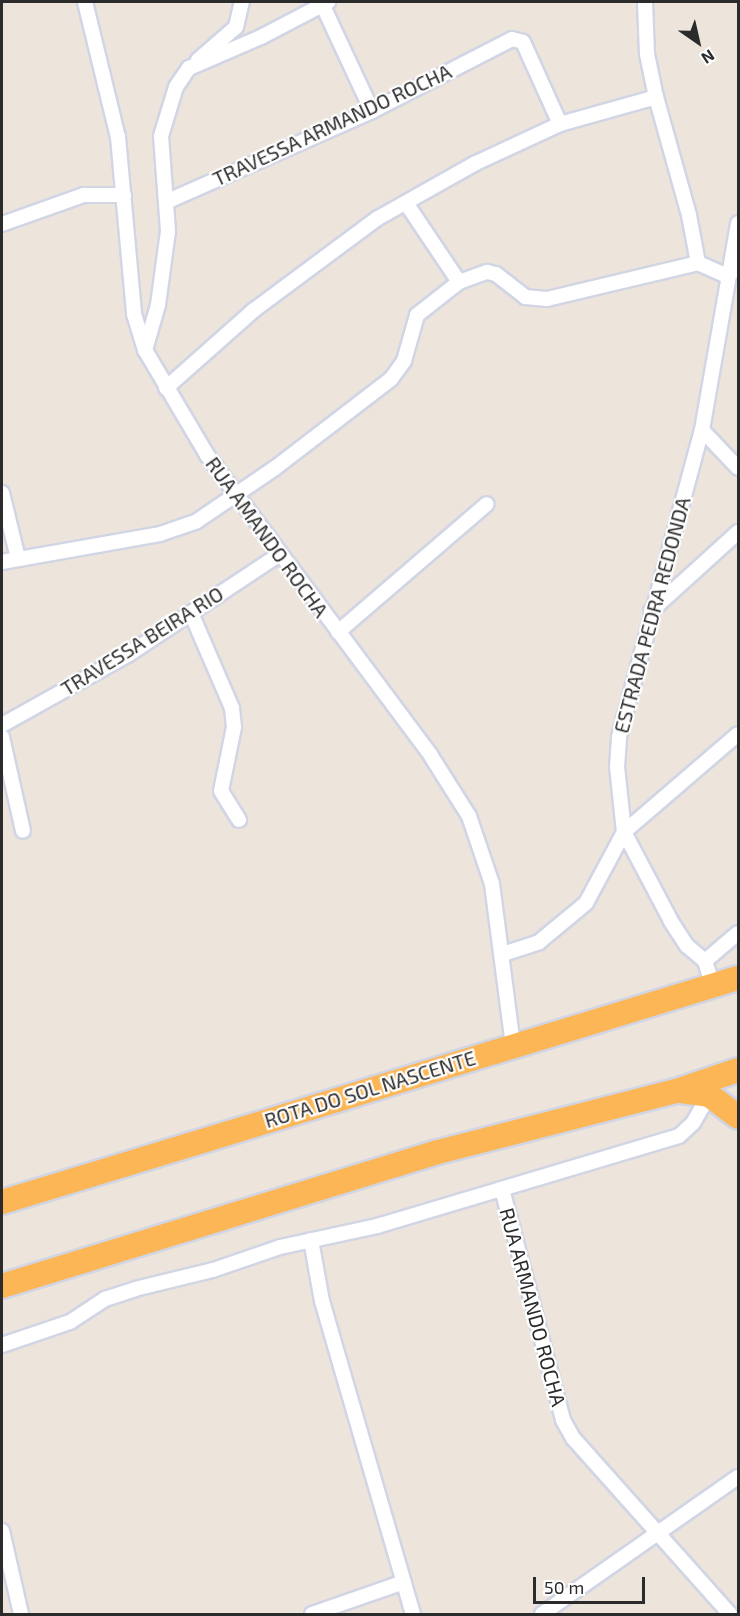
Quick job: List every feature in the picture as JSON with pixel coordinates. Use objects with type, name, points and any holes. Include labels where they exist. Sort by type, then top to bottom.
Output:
[{"type":"highway","name":"ROTA DO SOL NASCENTE","points":[[2,1202],[738,978]]},
{"type":"highway","points":[[2,1286],[438,1152],[676,1091],[738,1070]]},
{"type":"highway","points":[[676,1091],[709,1095],[738,1117]]},
{"type":"street","name":"RUA AMANDO ROCHA","points":[[85,2],[118,137],[134,314],[145,350],[166,388],[235,495],[431,756],[469,816],[484,852],[503,954],[513,1045]]},
{"type":"street","points":[[145,350],[158,305],[168,201],[161,136],[176,87],[189,68],[236,27],[242,2]]},
{"type":"street","points":[[645,2],[647,54],[656,97],[689,214],[698,263]]},
{"type":"street","points":[[189,68],[326,4],[372,111]]},
{"type":"street","name":"TRAVESSA ARMANDO ROCHA","points":[[168,201],[372,111],[503,42],[518,39],[524,47],[560,124]]},
{"type":"street","points":[[166,388],[254,310],[378,219],[476,163],[560,124],[656,97]]},
{"type":"street","points":[[2,224],[84,195],[124,195]]},
{"type":"street","points":[[406,203],[459,282]]},
{"type":"street","name":"ESTRADA PEDRA REDONDA","points":[[624,832],[617,767],[619,737],[651,611],[702,430],[733,272],[738,223]]},
{"type":"street","points":[[2,562],[160,534],[197,521],[391,379],[404,361],[417,315],[459,282],[487,272],[496,274],[525,297],[547,299],[698,263],[733,272]]},
{"type":"street","points":[[702,430],[738,468]]},
{"type":"street","points":[[2,493],[18,558]]},
{"type":"street","points":[[338,632],[487,504]]},
{"type":"street","points":[[651,611],[738,532]]},
{"type":"street","name":"TRAVESSA BEIRA RIO","points":[[2,725],[129,654],[280,554]]},
{"type":"street","points":[[191,614],[232,708],[234,728],[221,791],[239,820]]},
{"type":"street","points":[[503,954],[539,942],[586,903],[624,832],[738,734]]},
{"type":"street","points":[[2,737],[23,831]]},
{"type":"street","points":[[624,832],[671,921],[687,946],[705,961],[713,986]]},
{"type":"street","points":[[705,961],[738,933]]},
{"type":"street","points":[[2,1345],[70,1322],[105,1299],[310,1240],[377,1226],[679,1136],[693,1123],[709,1095]]},
{"type":"street","name":"RUA ARMANDO ROCHA","points":[[502,1188],[562,1420],[573,1438],[730,1614]]},
{"type":"street","points":[[310,1240],[322,1301],[413,1614]]},
{"type":"street","points":[[542,1614],[738,1477]]},
{"type":"street","points":[[2,1531],[21,1614]]},
{"type":"street","points":[[312,1614],[404,1582]]}]
